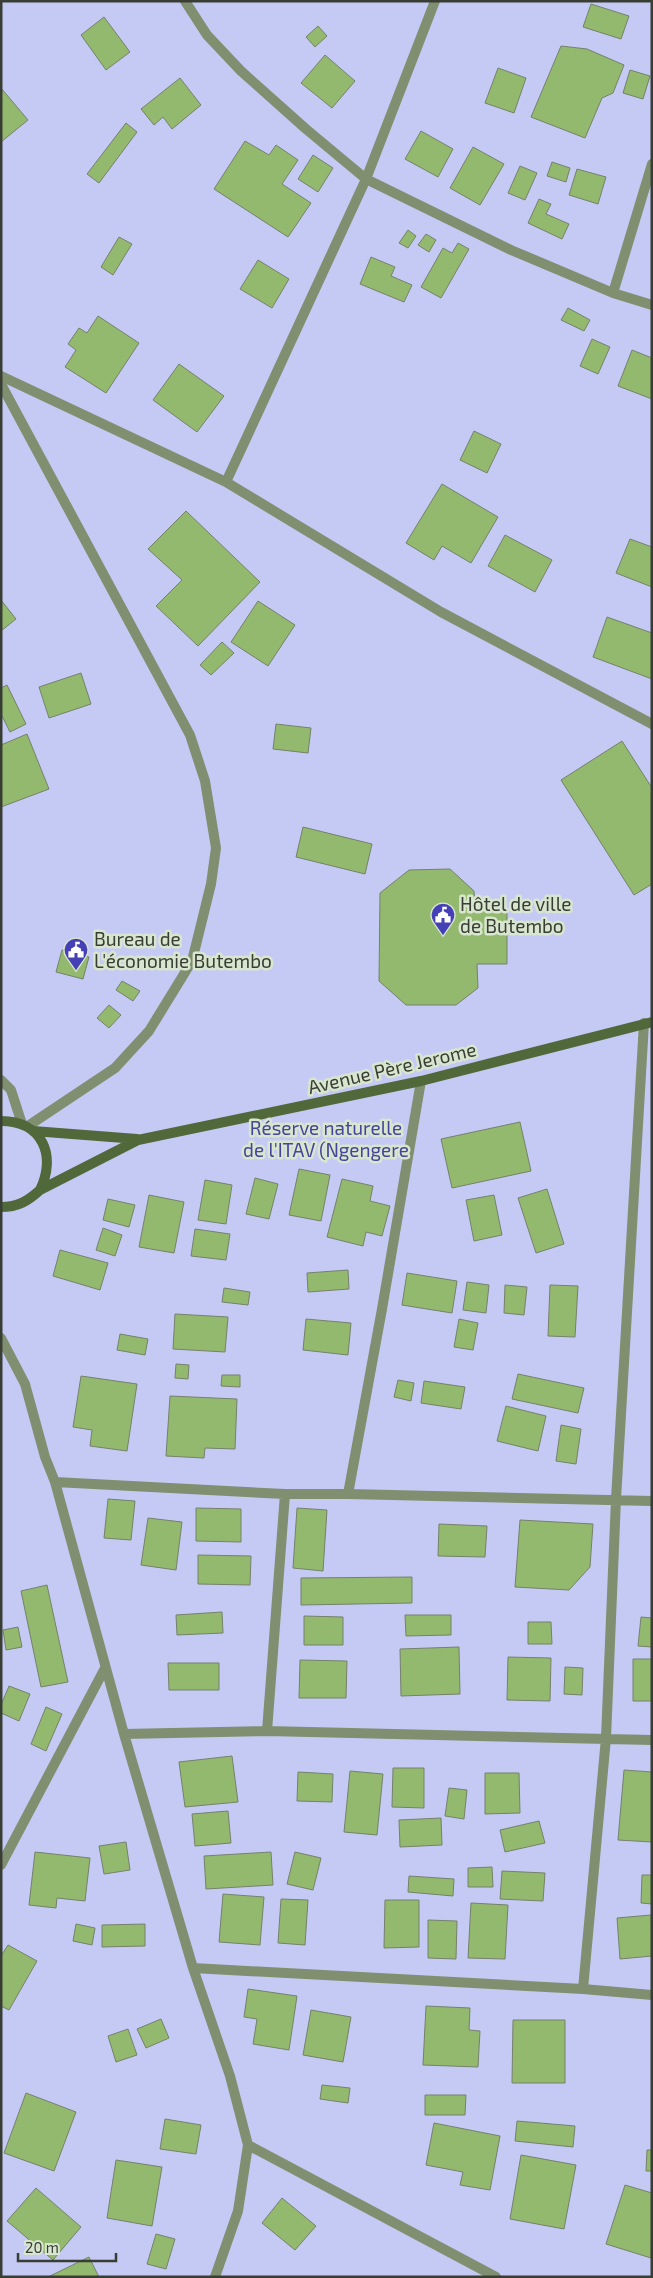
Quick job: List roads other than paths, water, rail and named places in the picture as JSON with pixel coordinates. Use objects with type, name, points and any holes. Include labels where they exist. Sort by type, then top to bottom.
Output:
[{"type":"street","points":[[185,1],[208,35],[240,71],[366,179],[511,250],[613,293],[652,305]]},
{"type":"street","points":[[226,482],[366,179],[434,1]]},
{"type":"street","points":[[613,293],[652,164]]},
{"type":"street","points":[[1,376],[226,482],[441,612],[652,724]]},
{"type":"street","points":[[1,384],[190,736],[205,781],[216,848],[211,884],[192,961],[149,1031],[115,1068],[28,1127]]},
{"type":"street","points":[[583,1989],[606,1738],[616,1499],[648,1023]]},
{"type":"street","name":"Avenue Père Jerome","points":[[138,1140],[421,1081],[648,1023]]},
{"type":"street","points":[[1,1080],[11,1090],[28,1127],[42,1140],[47,1152],[46,1178],[40,1190]]},
{"type":"street","points":[[348,1494],[421,1081]]},
{"type":"street","points":[[1,1121],[28,1127],[138,1140]]},
{"type":"street","points":[[1,1207],[17,1206],[30,1199],[40,1190],[138,1140]]},
{"type":"street","points":[[1,1338],[25,1384],[45,1457],[55,1482],[124,1734],[193,1968],[230,2076],[248,2145],[238,2210],[214,2277]]},
{"type":"street","points":[[55,1482],[285,1494],[652,1501]]},
{"type":"street","points":[[267,1731],[285,1494]]},
{"type":"street","points":[[1,1865],[105,1668]]},
{"type":"street","points":[[124,1734],[267,1731],[652,1740]]},
{"type":"street","points":[[193,1968],[583,1989],[652,1995]]},
{"type":"street","points":[[248,2145],[496,2277]]},
{"type":"place","name":"Hôtel de ville de Butembo","points":[[443,936]]},
{"type":"place","name":"Bureau de L'économie Butembo","points":[[76,971]]},
{"type":"park label","name":"Réserve naturelle de l'ITAV (Ngengere","points":[[326,1139]]}]
